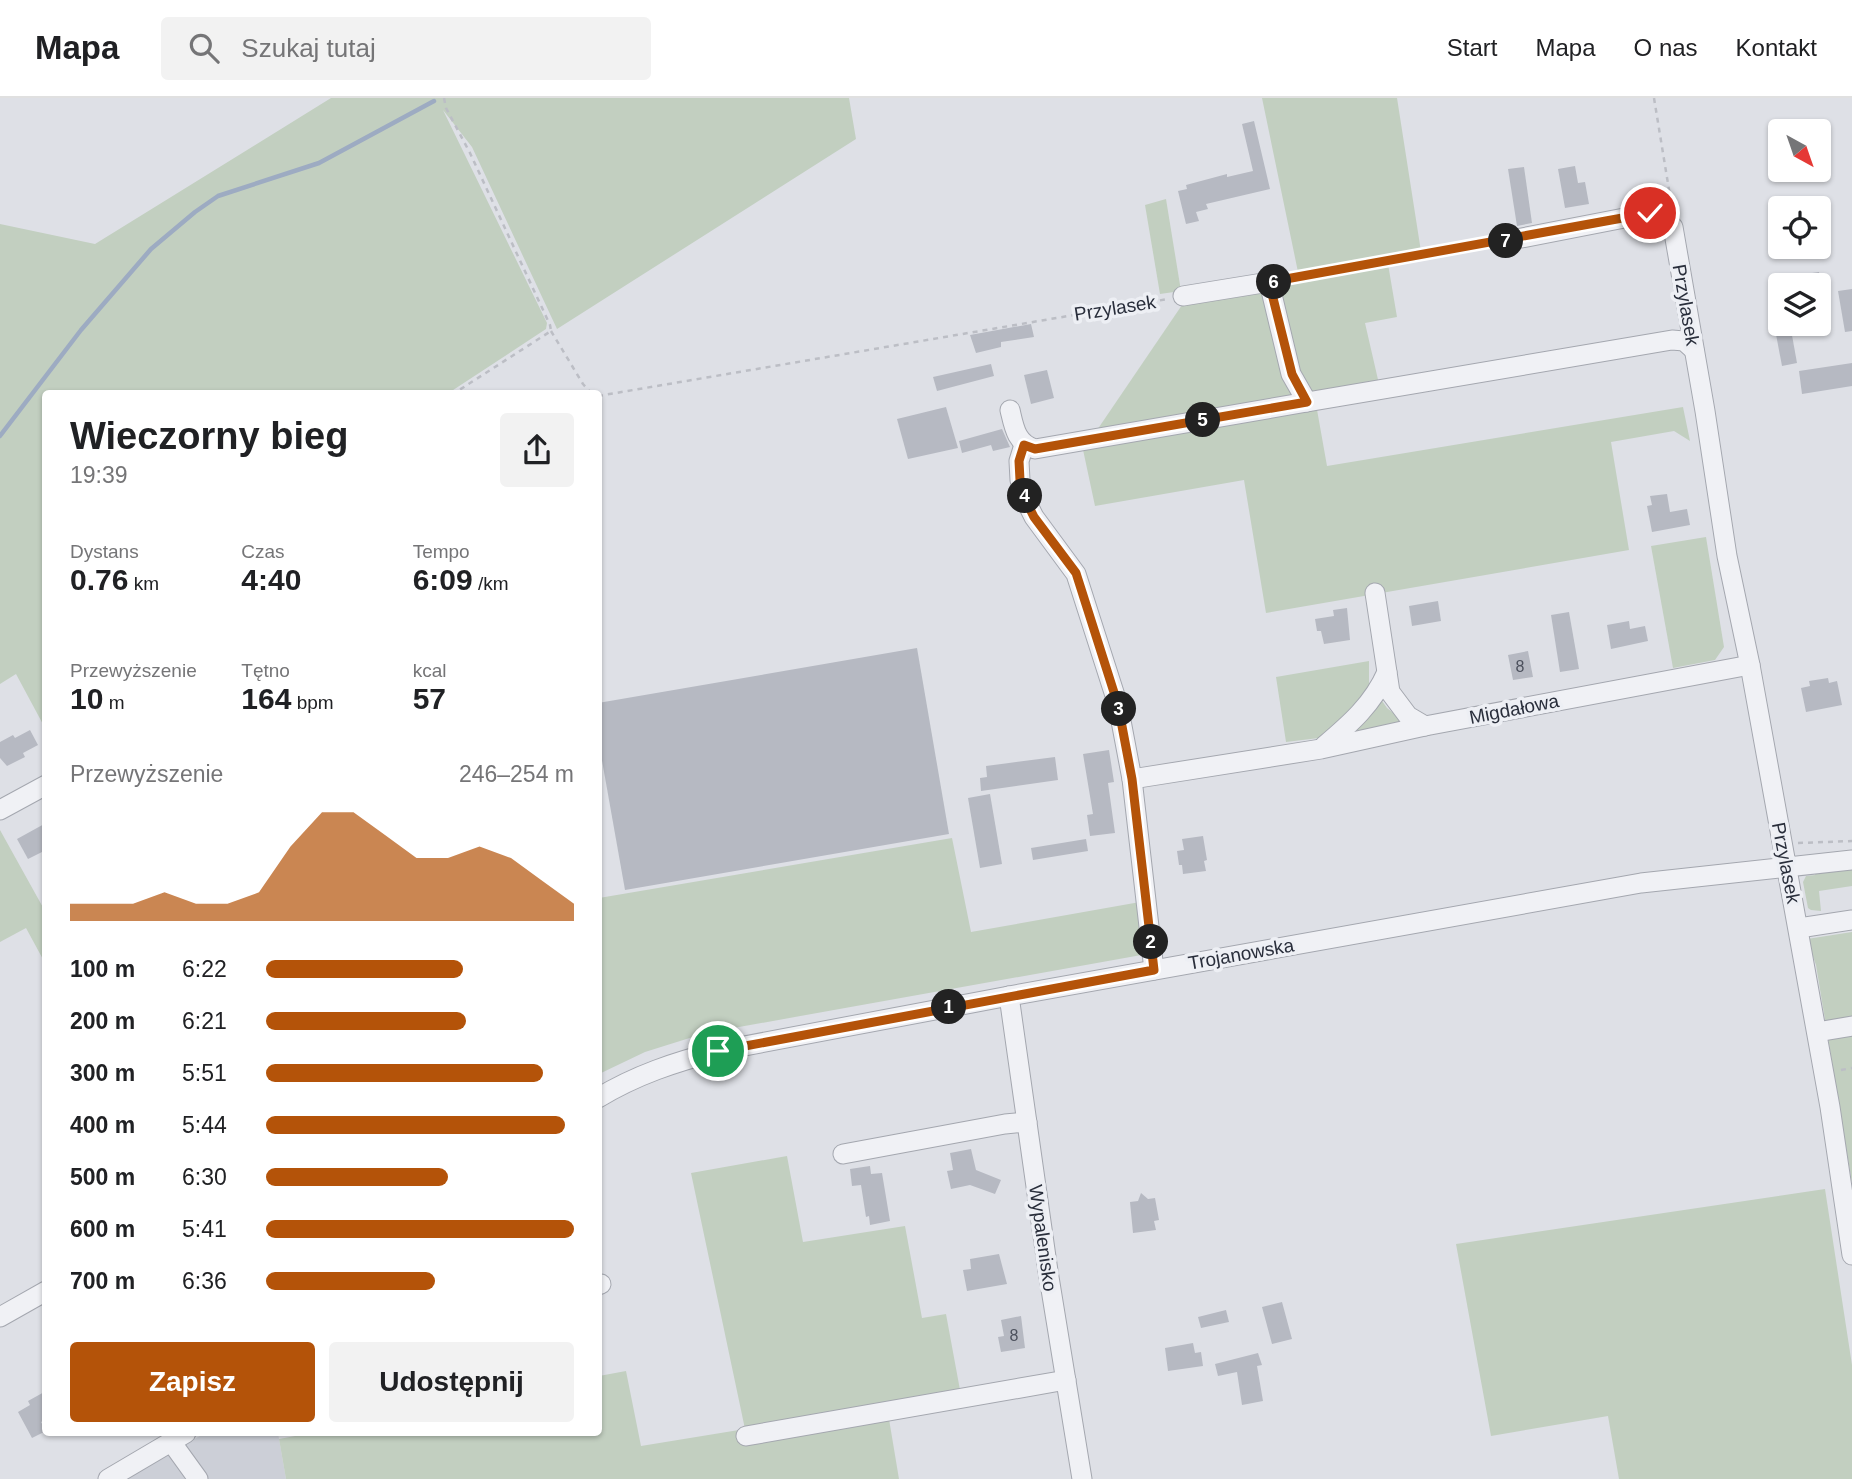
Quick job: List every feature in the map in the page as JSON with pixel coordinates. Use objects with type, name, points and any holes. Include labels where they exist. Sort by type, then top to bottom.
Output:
[{"type":"street","points":[[1507,241],[1650,213],[1664,217],[1669,223]]},
{"type":"street","name":"Przylasek","points":[[1669,223],[1673,227],[1727,556],[1799,928],[1852,1255]]},
{"type":"street","points":[[1269,282],[1292,374],[1307,402]]},
{"type":"street","name":"Przylasek","points":[[1183,296],[1269,282]]},
{"type":"street","points":[[1010,410],[1015,431],[1024,445],[1035,449],[1672,340],[1684,341],[1694,350]]},
{"type":"street","points":[[1024,445],[1019,461],[1020,480],[1028,505],[1076,573],[1118,705],[1132,779],[1154,970]]},
{"type":"street","points":[[1375,593],[1390,692],[1408,716],[1425,726]]},
{"type":"street","name":"Migdałowa","points":[[1132,779],[1321,749],[1425,726],[1750,665]]},
{"type":"street","points":[[1321,749],[1358,717],[1376,695],[1387,672]]},
{"type":"street","points":[[0,810],[42,787]]},
{"type":"street","name":"Trojanowska","points":[[602,1096],[672,1063],[718,1051],[1009,996],[1641,883],[1852,860]]},
{"type":"street","points":[[1799,928],[1852,920]]},
{"type":"street","name":"Wypalenisko","points":[[1009,996],[1082,1479]]},
{"type":"street","points":[[1817,1032],[1852,1027]]},
{"type":"street","points":[[843,1154],[1027,1122]]},
{"type":"street","points":[[0,1317],[42,1293]]},
{"type":"street","points":[[747,1436],[1066,1380]]},
{"type":"street","points":[[108,1479],[179,1438],[198,1479]]},
{"type":"path","points":[[444,98],[446,108],[470,153],[551,331],[588,390]]},
{"type":"path","points":[[1654,98],[1672,212],[1669,223]]},
{"type":"path","points":[[1269,282],[1507,241]]},
{"type":"path","name":"Przylasek","points":[[602,395],[1183,296]]},
{"type":"path","points":[[459,390],[551,331]]},
{"type":"path","points":[[1782,844],[1852,841]]},
{"type":"path","points":[[1836,1071],[1852,1068]]},
{"type":"shaded area","points":[[200,1436],[279,1436],[286,1479],[125,1479]]},
{"type":"green space","points":[[331,98],[849,98],[856,139],[557,329],[472,147],[443,110],[547,323],[546,329],[453,390],[42,390],[42,722],[16,674],[0,684],[0,224],[95,244]]},
{"type":"green space","points":[[1262,98],[1397,98],[1422,258],[1388,264],[1397,317],[1365,323],[1379,384],[1310,393],[1295,373],[1275,276],[1298,272]]},
{"type":"green space","points":[[1166,199],[1181,291],[1160,294],[1145,205]]},
{"type":"green space","points":[[1256,290],[1267,296],[1292,395],[1093,436],[1182,305]]},
{"type":"green space","points":[[1316,404],[1327,466],[1683,407],[1690,441],[1674,431],[1611,442],[1629,550],[1266,613],[1244,480],[1095,506],[1082,445]]},
{"type":"green space","points":[[1706,537],[1724,647],[1715,660],[1673,668],[1651,546]]},
{"type":"green space","points":[[1369,661],[1369,686],[1361,702],[1327,737],[1286,742],[1276,677]]},
{"type":"green space","points":[[1380,698],[1387,708],[1407,724],[1348,734]]},
{"type":"green space","points":[[0,830],[42,906],[42,957],[26,928],[0,942]]},
{"type":"green space","points":[[952,838],[971,932],[1140,902],[1147,954],[696,1036],[645,1052],[602,1073],[602,897]]},
{"type":"green space","points":[[1852,867],[1852,886],[1819,891],[1821,911],[1808,908],[1803,882],[1806,876],[1815,875],[1816,869]]},
{"type":"green space","points":[[1852,932],[1852,1183],[1816,965],[1807,939]]},
{"type":"green space","points":[[787,1156],[803,1242],[905,1226],[922,1318],[946,1314],[960,1390],[889,1419],[899,1479],[286,1479],[279,1439],[295,1436],[602,1436],[602,1375],[626,1371],[641,1446],[745,1429],[691,1173]]},
{"type":"green space","points":[[1825,1189],[1852,1365],[1852,1479],[1619,1479],[1608,1416],[1491,1436],[1456,1244]]},
{"type":"building","points":[[1254,121],[1270,189],[1206,204],[1208,209],[1196,212],[1199,221],[1186,224],[1178,191],[1187,189],[1186,185],[1227,174],[1227,177],[1253,171],[1242,124]]},
{"type":"building","points":[[1575,166],[1578,183],[1585,182],[1589,204],[1565,208],[1558,169]]},
{"type":"building","points":[[1524,167],[1532,223],[1517,226],[1508,169]]},
{"type":"building","points":[[1852,289],[1852,331],[1845,332],[1838,291]]},
{"type":"building","points":[[1031,324],[1034,337],[1001,342],[1001,347],[976,353],[970,335]]},
{"type":"building","points":[[1776,336],[1792,336],[1797,363],[1782,366]]},
{"type":"building","points":[[1852,363],[1852,386],[1802,394],[1799,371]]},
{"type":"building","points":[[991,364],[994,376],[937,391],[933,377]]},
{"type":"building","points":[[1047,370],[1054,398],[1031,404],[1024,375]]},
{"type":"building","points":[[946,407],[958,448],[908,459],[897,419]]},
{"type":"building","points":[[1002,429],[1010,447],[993,451],[991,445],[962,453],[959,441]]},
{"type":"building","points":[[1667,494],[1670,512],[1687,509],[1690,525],[1652,532],[1647,506],[1652,505],[1650,496]]},
{"type":"building","points":[[1438,601],[1441,621],[1412,626],[1409,606]]},
{"type":"building","points":[[1347,608],[1350,640],[1324,644],[1321,631],[1317,631],[1315,619],[1334,616],[1333,610]]},
{"type":"building","points":[[1569,612],[1579,669],[1560,672],[1551,615]]},
{"type":"building","points":[[1629,621],[1630,629],[1645,626],[1648,641],[1611,649],[1607,625]]},
{"type":"building","points":[[917,648],[949,834],[625,890],[602,761],[602,702]]},
{"type":"building","points":[[1528,651],[1533,677],[1513,680],[1508,655]]},
{"type":"building","points":[[1828,678],[1829,683],[1837,681],[1842,705],[1806,712],[1801,688],[1810,686],[1809,681]]},
{"type":"building","points":[[30,730],[38,745],[23,753],[25,757],[7,766],[0,758],[0,742]]},
{"type":"building","points":[[1109,750],[1114,782],[1108,783],[1115,833],[1090,836],[1087,815],[1093,814],[1083,754]]},
{"type":"building","points":[[1055,757],[1058,780],[981,791],[980,778],[987,777],[986,766]]},
{"type":"building","points":[[990,794],[1002,864],[980,868],[968,798]]},
{"type":"building","points":[[42,825],[42,852],[28,859],[17,839]]},
{"type":"building","points":[[1203,836],[1206,871],[1183,874],[1177,851],[1184,850],[1182,839]]},
{"type":"building","points":[[1086,839],[1088,851],[1033,860],[1031,848]]},
{"type":"building","points":[[971,1149],[976,1170],[1001,1180],[995,1194],[970,1185],[951,1189],[947,1171],[953,1170],[950,1153]]},
{"type":"building","points":[[870,1166],[871,1174],[882,1173],[890,1221],[870,1225],[869,1216],[866,1217],[861,1185],[852,1186],[850,1169]]},
{"type":"building","points":[[1141,1193],[1148,1199],[1155,1198],[1159,1220],[1154,1221],[1156,1230],[1133,1233],[1130,1202],[1138,1201]]},
{"type":"building","points":[[999,1254],[1007,1284],[967,1291],[963,1270],[971,1269],[970,1259]]},
{"type":"building","points":[[1282,1302],[1292,1339],[1272,1344],[1262,1307]]},
{"type":"building","points":[[1226,1310],[1229,1322],[1201,1328],[1198,1317]]},
{"type":"building","points":[[1021,1316],[1025,1348],[1001,1352],[998,1337],[1004,1336],[1001,1320]]},
{"type":"building","points":[[1193,1343],[1195,1353],[1201,1352],[1203,1366],[1168,1371],[1165,1348]]},
{"type":"building","points":[[1258,1353],[1262,1365],[1257,1366],[1263,1401],[1242,1405],[1237,1372],[1218,1376],[1215,1364]]},
{"type":"building","points":[[42,1393],[42,1433],[32,1438],[18,1412],[30,1405],[28,1401]]},
{"type":"waterway","points":[[0,436],[81,330],[151,249],[195,212],[218,196],[319,163],[434,101]]},
{"type":"route","points":[[718,1051],[1154,970],[1132,779],[1118,705],[1076,573],[1028,505],[1020,480],[1019,461],[1024,445],[1035,449],[1307,402],[1292,374],[1269,282],[1650,213]]}]
